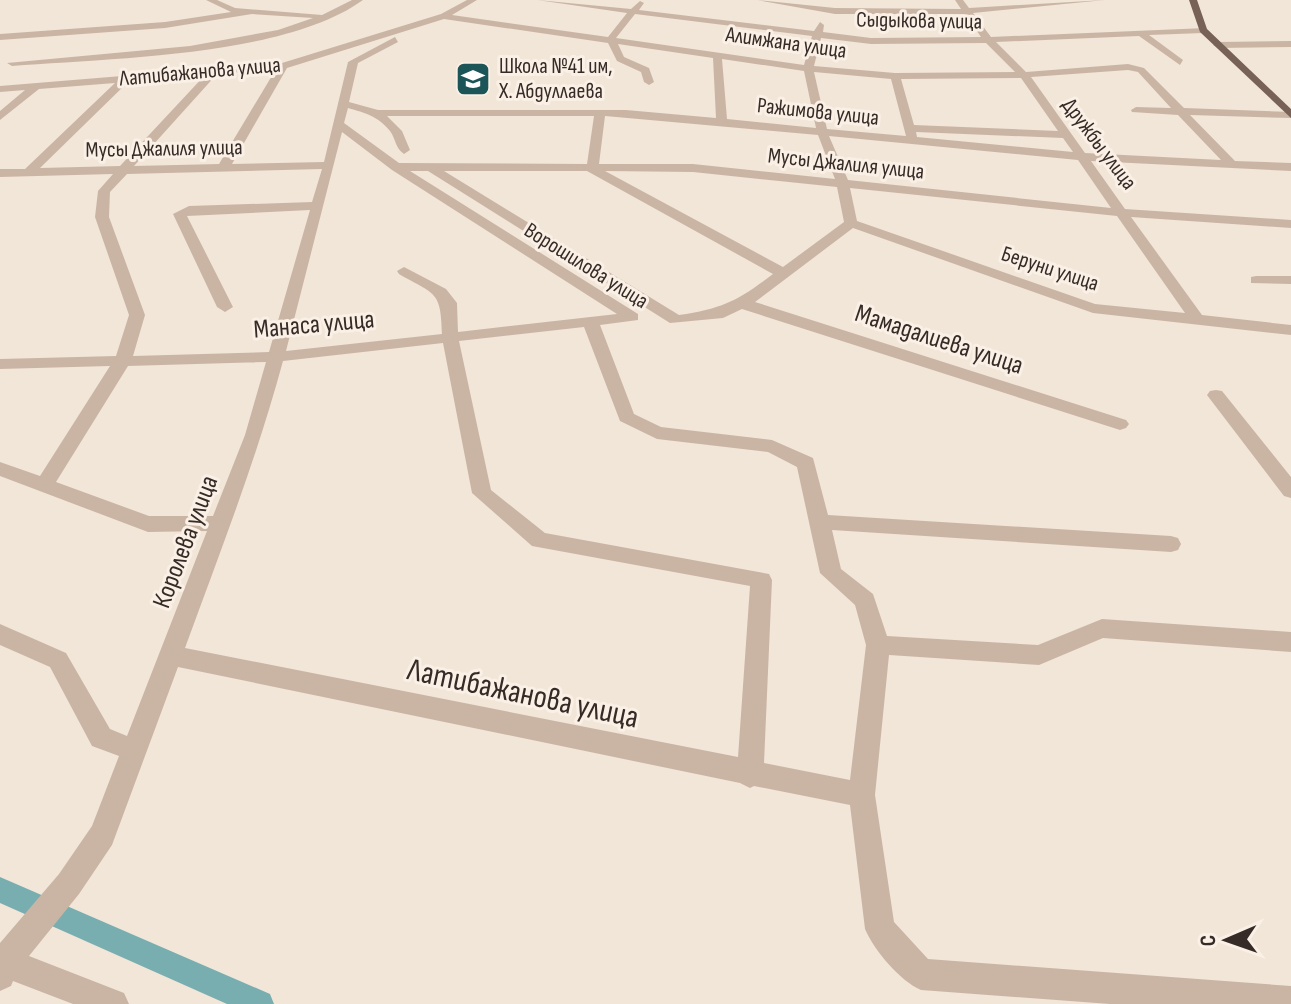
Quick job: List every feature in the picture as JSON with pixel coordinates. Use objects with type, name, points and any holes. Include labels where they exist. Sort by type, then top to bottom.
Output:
[{"type":"main road","points":[[1193,0],[1203,30],[1291,115]]},
{"type":"street","points":[[213,0],[233,10],[327,17]]},
{"type":"street","points":[[12,63],[207,45],[259,37],[327,17],[359,0]]},
{"type":"street","name":"Королева улица","points":[[7,959],[69,884],[102,835],[223,523],[254,435],[276,357],[329,165],[353,62],[473,0]]},
{"type":"street","name":"Сыдыкова улица","points":[[541,0],[634,10],[653,8],[871,41],[988,40],[1203,30]]},
{"type":"street","points":[[530,12],[551,0]]},
{"type":"street","points":[[642,0],[611,39],[620,59],[646,70],[649,82]]},
{"type":"street","points":[[761,0],[826,10],[968,11],[1101,0]]},
{"type":"street","name":"Дружбы улица","points":[[959,0],[988,40],[1024,75],[1085,157],[1197,320]]},
{"type":"street","points":[[575,16],[590,5]]},
{"type":"street","points":[[747,301],[851,223],[843,183],[823,134],[808,69],[816,34],[826,10]]},
{"type":"street","points":[[5,88],[12,63],[0,38],[179,23],[249,12]]},
{"type":"street","name":"Алимжана улица","points":[[442,16],[808,69],[895,76],[1024,75],[1128,67],[1141,70],[1180,113]]},
{"type":"street","name":"Латибажанова улица","points":[[5,88],[283,66],[442,16]]},
{"type":"street","points":[[1142,34],[1180,62]]},
{"type":"street","points":[[1218,45],[1291,44]]},
{"type":"street","points":[[717,54],[722,121]]},
{"type":"street","points":[[223,168],[283,66]]},
{"type":"street","points":[[44,485],[124,358],[137,315],[102,217],[104,191],[214,72]]},
{"type":"street","points":[[895,76],[913,142]]},
{"type":"street","points":[[28,173],[125,79]]},
{"type":"street","points":[[0,117],[36,86]]},
{"type":"street","name":"Ражимова улица","points":[[341,103],[378,113],[626,113],[1085,157],[1291,167]]},
{"type":"street","points":[[1136,110],[1291,115]]},
{"type":"street","points":[[378,113],[396,131],[404,150]]},
{"type":"street","points":[[1180,113],[1232,165]]},
{"type":"street","points":[[600,115],[592,169],[782,273]]},
{"type":"street","name":"Ворошилова улица","points":[[338,124],[396,167],[632,317]]},
{"type":"street","points":[[909,128],[1068,135]]},
{"type":"street","name":"Мусы Джалиля улица","points":[[0,173],[329,165]]},
{"type":"street","name":"Мусы Джалиля улица","points":[[396,167],[693,168],[1125,213],[1284,224]]},
{"type":"street","name":"Ворошилова улица","points":[[433,169],[667,317],[676,320],[723,313],[747,301]]},
{"type":"street","points":[[225,307],[180,214],[189,210],[317,206]]},
{"type":"street","name":"Беруни улица","points":[[851,223],[1093,308],[1291,330]]},
{"type":"street","points":[[1284,224],[1291,236]]},
{"type":"street","points":[[404,271],[441,292],[449,303],[450,337],[482,493],[539,540],[761,580],[750,775]]},
{"type":"street","points":[[1256,280],[1291,280]]},
{"type":"street","name":"Мамадалиева улица","points":[[747,301],[748,307],[1120,424]]},
{"type":"street","name":"Манаса улица","points":[[0,364],[124,358],[276,357],[632,317]]},
{"type":"street","name":"Ворошилова улица","points":[[590,321],[626,417],[657,433],[772,446],[806,463],[831,573],[865,600],[878,645],[862,795],[880,929],[921,974],[1291,1002]]},
{"type":"street","points":[[1216,395],[1291,491]]},
{"type":"street","points":[[0,469],[148,524],[223,523]]},
{"type":"street","points":[[819,522],[1171,544]]},
{"type":"street","points":[[878,645],[1039,655],[1102,628],[1291,642]]},
{"type":"street","points":[[0,634],[58,660],[101,738],[134,750]]},
{"type":"street","name":"Латибажанова улица","points":[[170,655],[750,775],[862,795]]},
{"type":"street","points":[[7,959],[113,1004]]},
{"type":"waterway","points":[[0,890],[260,1004]]},
{"type":"place","name":"Школа №41 им, Х. Абдуллаева","points":[[473,79]]}]
